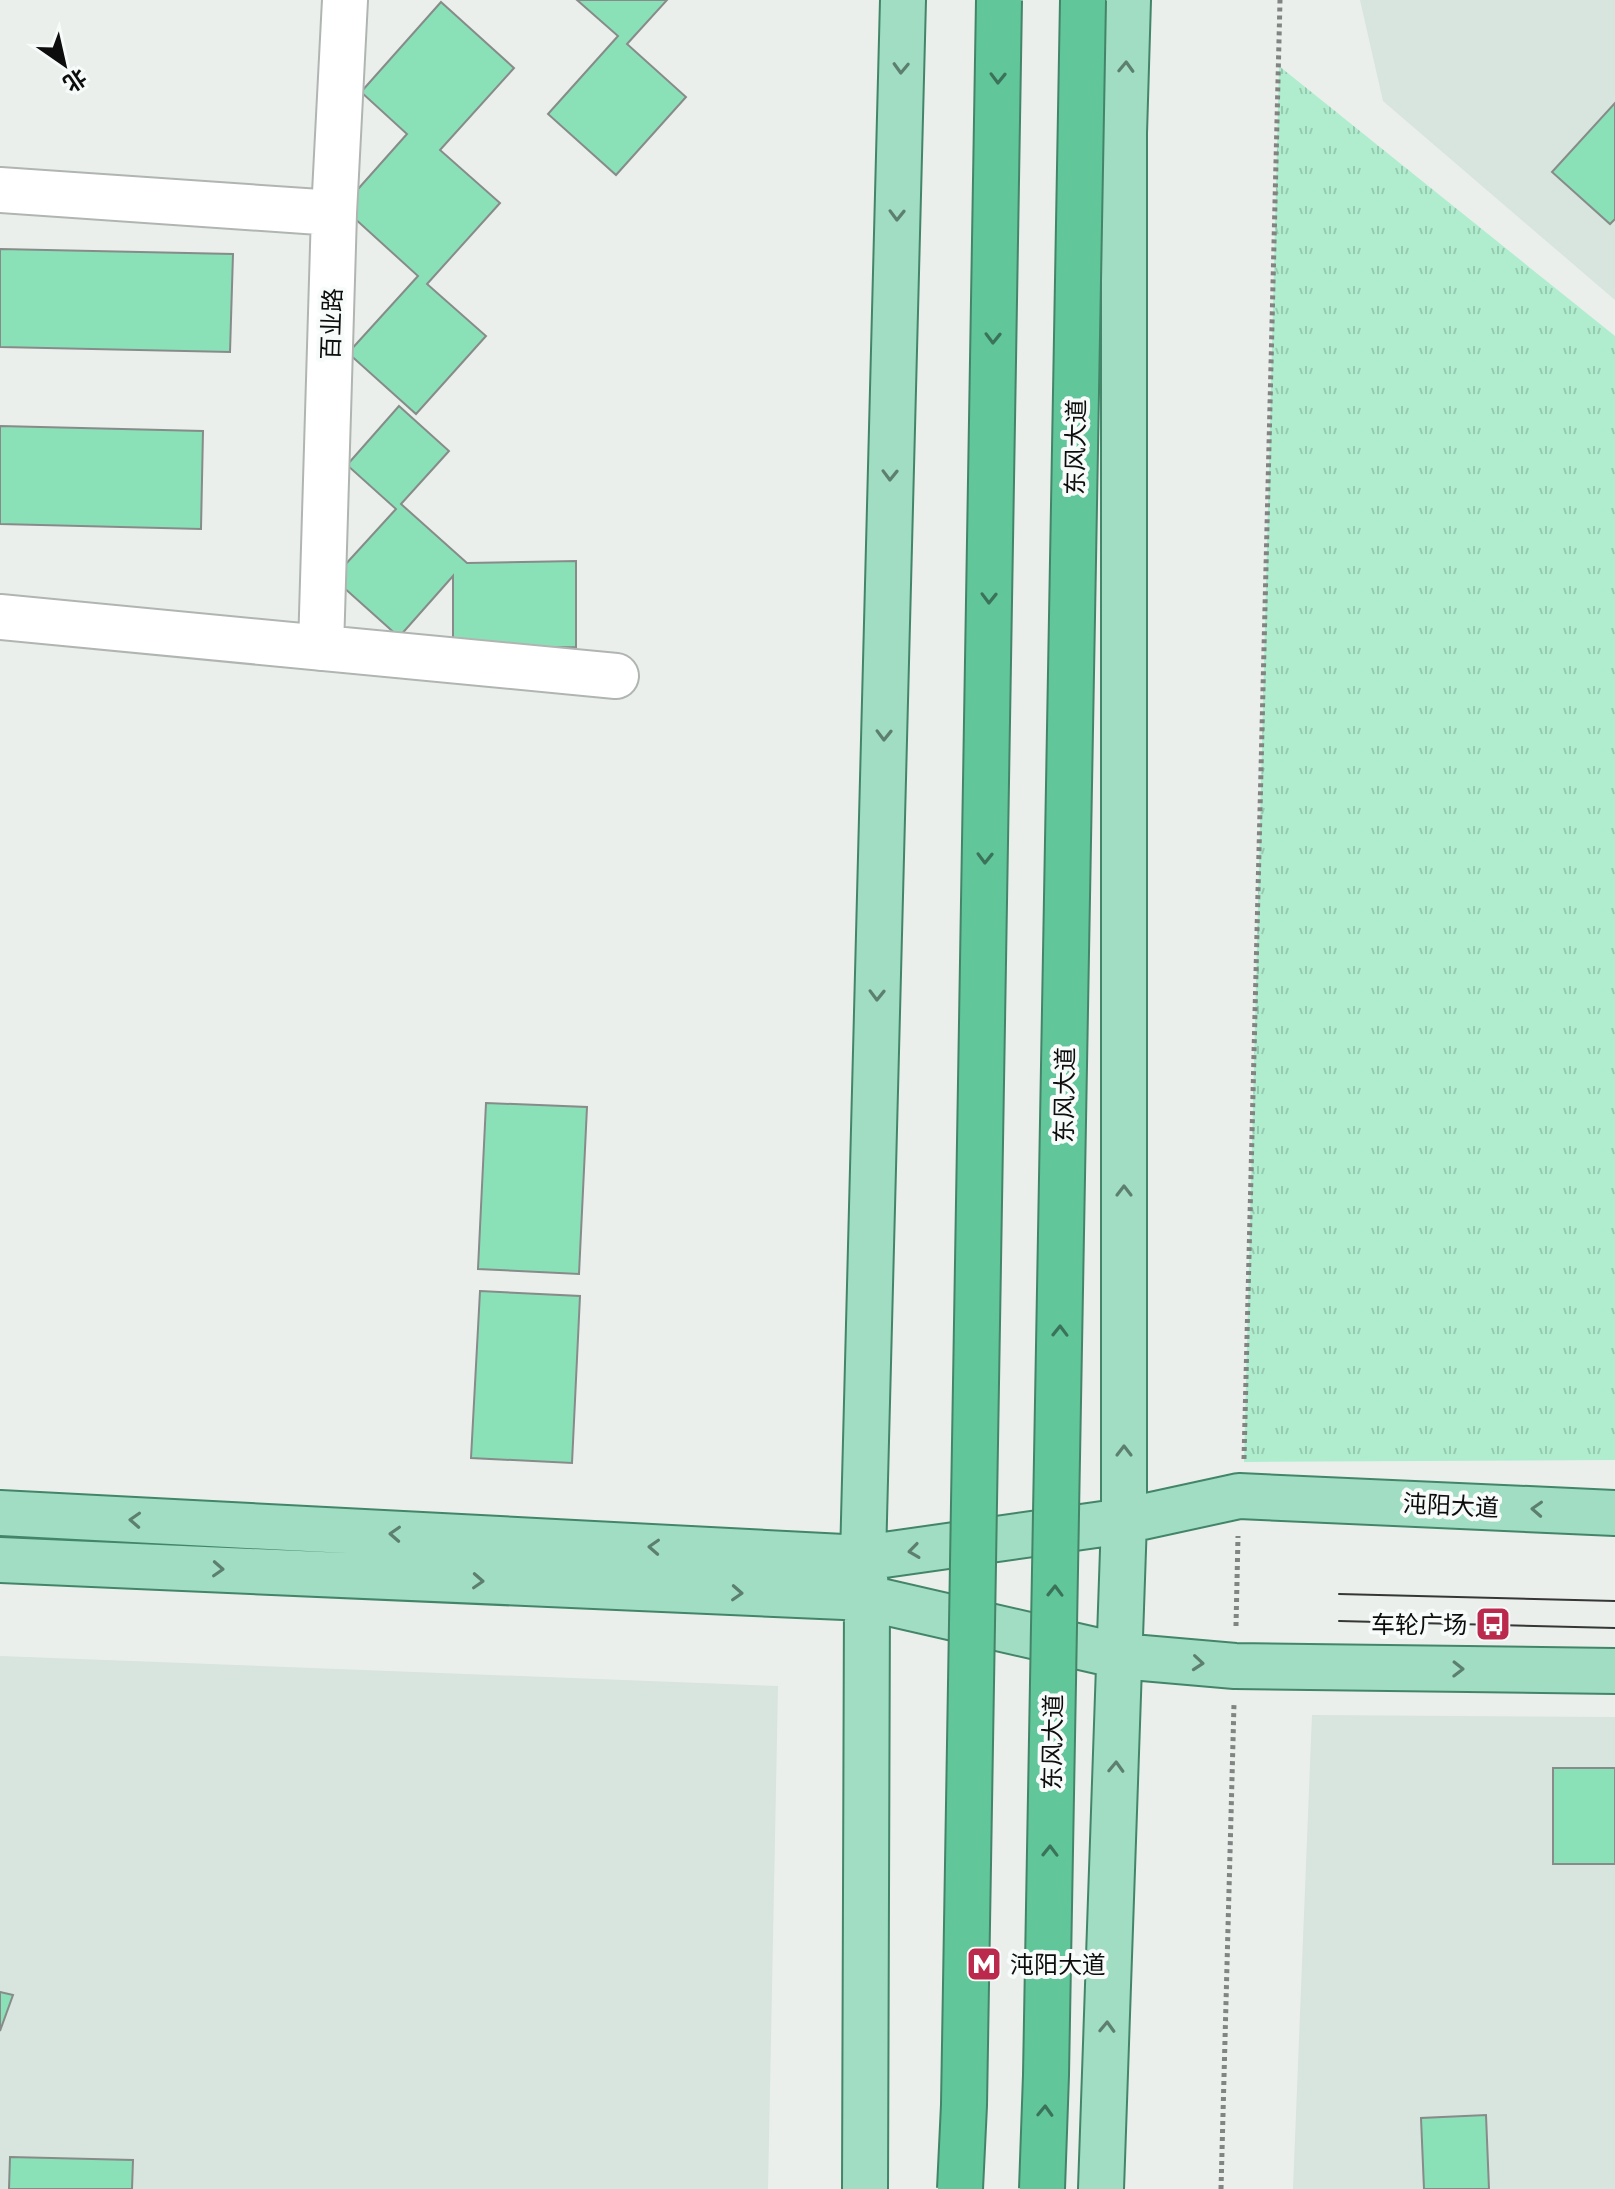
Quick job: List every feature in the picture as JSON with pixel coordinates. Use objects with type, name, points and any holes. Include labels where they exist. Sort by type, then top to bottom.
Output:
[{"type":"highway","points":[[960,2189],[965,2074],[999,0]]},
{"type":"highway","name":"东风大道","points":[[1042,2189],[1083,0]]},
{"type":"main road","points":[[865,2189],[865,1578],[903,0]]},
{"type":"main road","points":[[1101,2189],[1124,1521],[1124,133],[1128,0]]},
{"type":"main road","name":"沌阳大道","points":[[865,1578],[1239,1496],[1615,1513]]},
{"type":"main road","points":[[0,1513],[865,1578],[1120,1656],[1235,1666],[1615,1671]]},
{"type":"main road","points":[[0,1560],[865,1578]]},
{"type":"street","name":"百业路","points":[[321,648],[334,213],[345,0]]},
{"type":"street","points":[[0,190],[334,213]]},
{"type":"street","points":[[0,617],[616,676]]},
{"type":"path","points":[[1221,2189],[1239,1496],[1244,1462],[1280,0]]},
{"type":"shaded area","points":[[1360,0],[1615,0],[1615,300],[1383,101]]},
{"type":"shaded area","points":[[0,1656],[778,1686],[768,2189],[0,2189]]},
{"type":"shaded area","points":[[1312,1715],[1615,1717],[1615,2189],[1293,2189]]},
{"type":"green space","points":[[1279,66],[1615,336],[1615,1460],[1244,1462]]},
{"type":"building","points":[[577,0],[667,0],[627,44],[686,97],[616,175],[548,114],[618,36]]},
{"type":"building","points":[[441,2],[514,68],[440,150],[500,203],[427,284],[486,336],[416,414],[348,353],[418,276],[342,207],[407,134],[361,92]]},
{"type":"building","points":[[1615,103],[1615,219],[1610,224],[1552,172]]},
{"type":"building","points":[[0,249],[233,254],[230,352],[0,347]]},
{"type":"building","points":[[399,406],[449,451],[401,504],[467,563],[576,561],[576,647],[453,648],[453,576],[399,637],[333,578],[396,509],[347,465]]},
{"type":"building","points":[[0,426],[203,431],[201,529],[0,524]]},
{"type":"building","points":[[486,1103],[587,1107],[579,1274],[478,1269]]},
{"type":"building","points":[[480,1291],[580,1296],[572,1463],[471,1458]]},
{"type":"building","points":[[1553,1768],[1615,1768],[1615,1864],[1553,1864]]},
{"type":"building","points":[[0,1992],[13,1995],[0,2031]]},
{"type":"building","points":[[1486,2115],[1489,2189],[1424,2189],[1421,2118]]},
{"type":"building","points":[[10,2157],[133,2160],[132,2189],[9,2189]]},
{"type":"tram line","points":[[1339,1594],[1615,1601]]},
{"type":"tram line","points":[[1339,1621],[1615,1628]]},
{"type":"place","name":"车轮广场","points":[[1493,1624]]},
{"type":"place","name":"沌阳大道","points":[[984,1964]]}]
